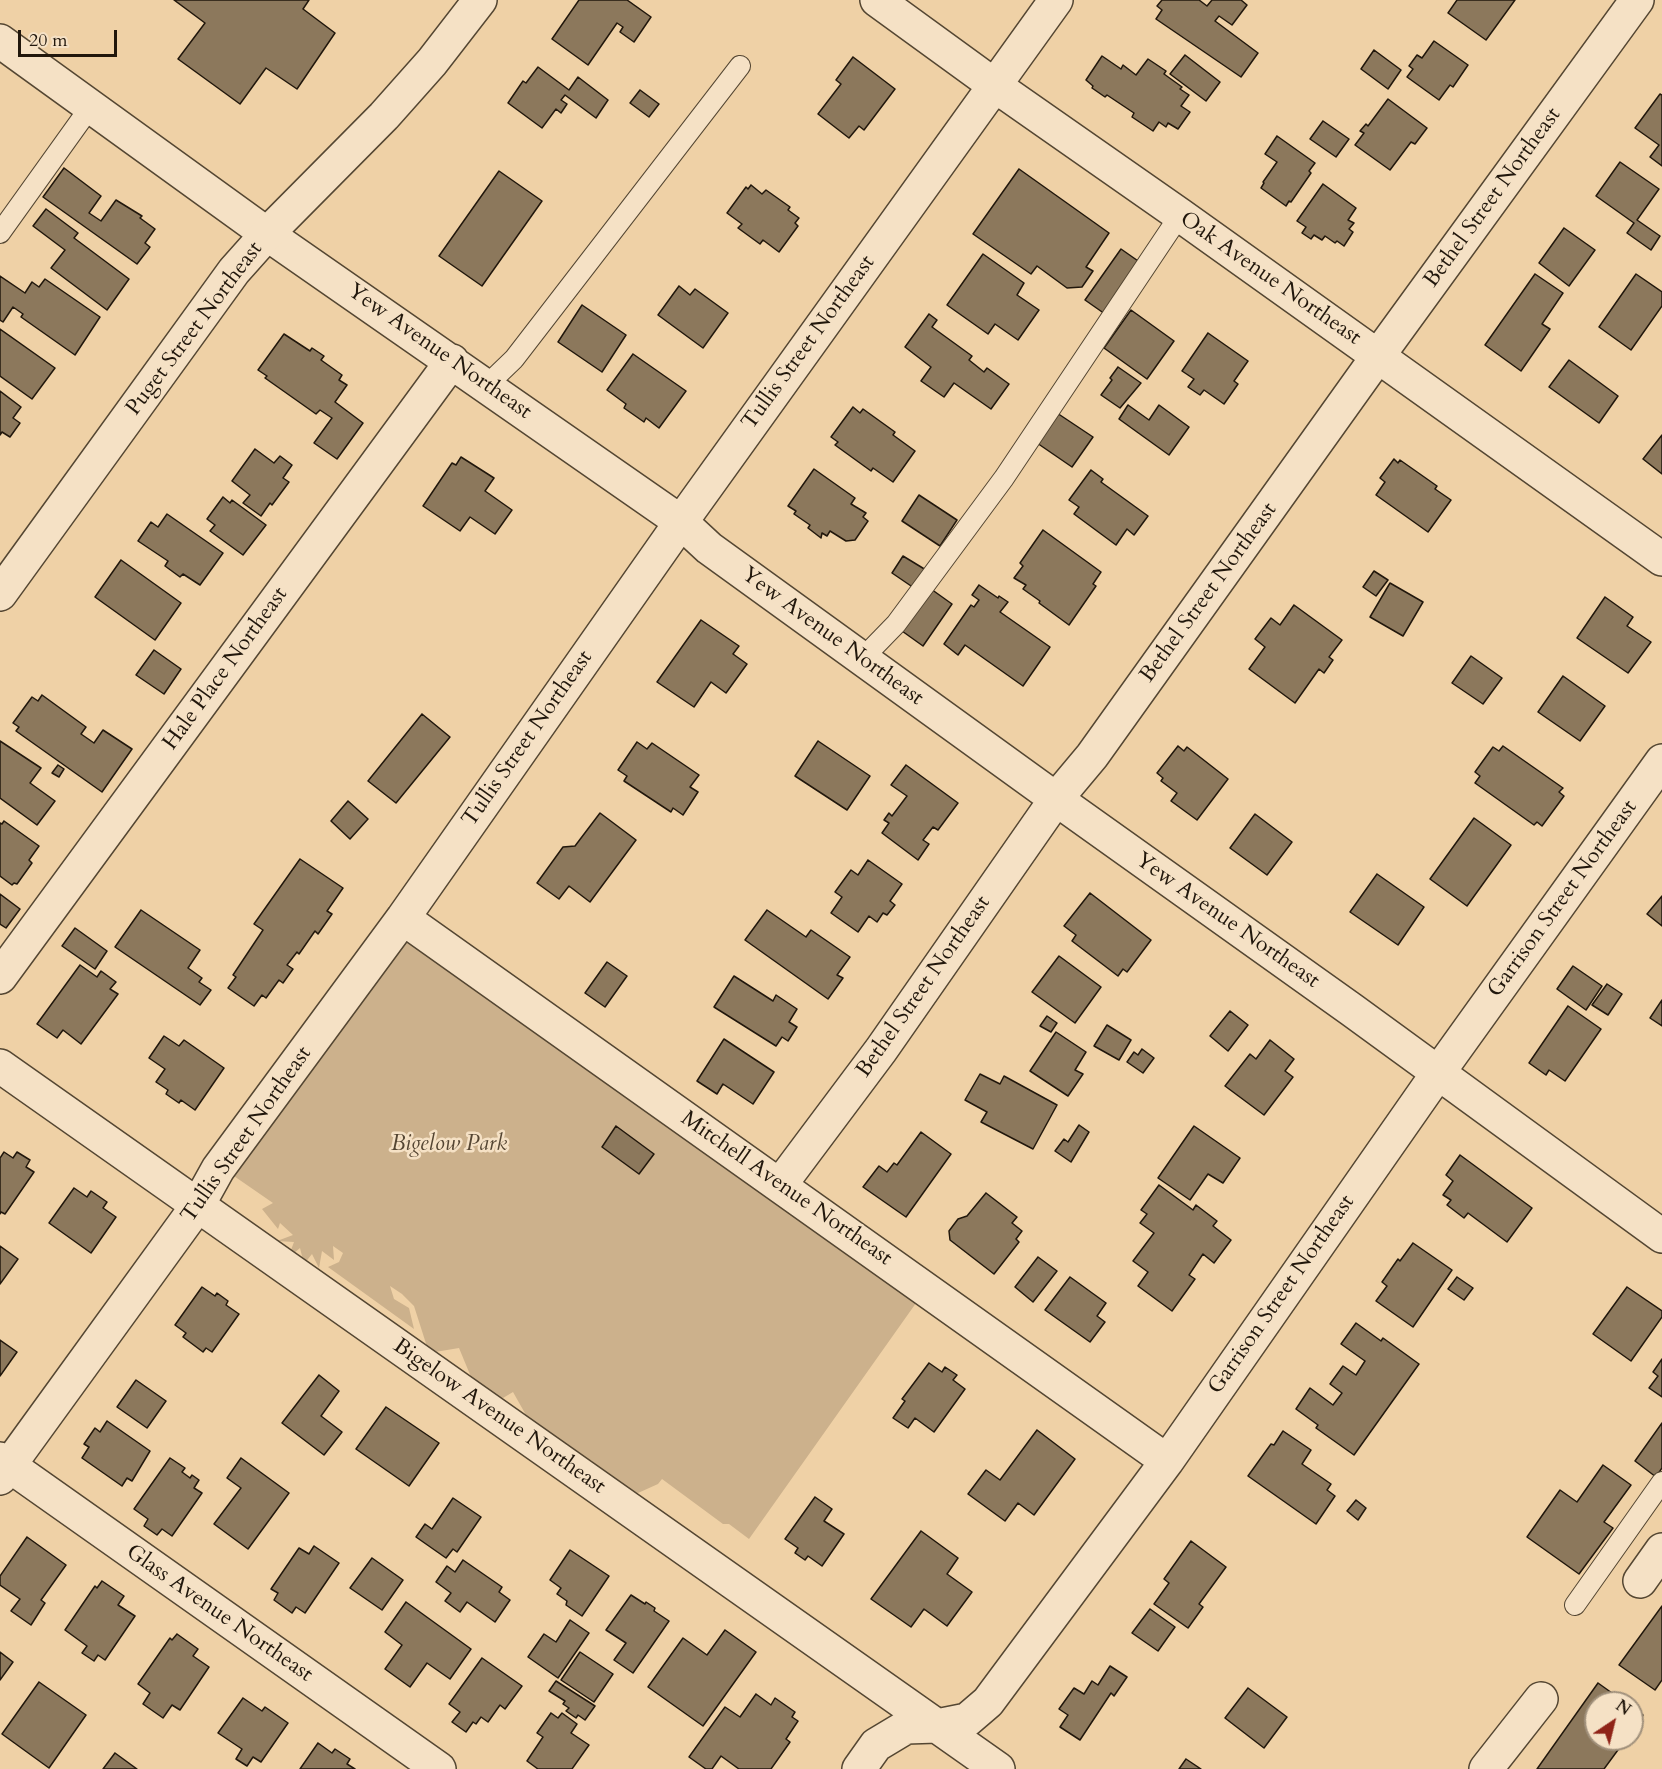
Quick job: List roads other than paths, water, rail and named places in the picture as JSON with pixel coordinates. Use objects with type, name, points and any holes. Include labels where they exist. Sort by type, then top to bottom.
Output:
[{"type":"street","name":"Puget Street Northeast","points":[[0,594],[234,271],[267,234],[384,116],[432,62],[480,0]]},
{"type":"street","name":"Oak Avenue Northeast","points":[[877,0],[1662,559]]},
{"type":"street","name":"Tullis Street Northeast","points":[[3,1468],[198,1205],[218,1170],[403,918],[681,522],[1056,0]]},
{"type":"street","name":"Bethel Street Northeast","points":[[780,1185],[881,1050],[1056,799],[1092,756],[1378,356],[1637,0]]},
{"type":"street","name":"Yew Avenue Northeast","points":[[0,41],[267,234],[681,522],[709,548],[1662,1236]]},
{"type":"street","name":"Hale Place Northeast","points":[[0,977],[452,361]]},
{"type":"street","name":"Garrison Street Northeast","points":[[859,1769],[876,1745],[906,1727],[938,1726],[967,1720],[988,1702],[1167,1461],[1438,1073],[1662,761]]},
{"type":"street","name":"Mitchell Avenue Northeast","points":[[403,918],[1167,1461]]},
{"type":"street","name":"Bigelow Avenue Northeast","points":[[0,1066],[998,1769]]},
{"type":"street","name":"Glass Avenue Northeast","points":[[3,1468],[439,1769]]},
{"type":"street","points":[[1640,1581],[1662,1550]]},
{"type":"street","points":[[1486,1769],[1541,1699]]},
{"type":"lane","points":[[487,385],[514,359],[740,66]]},
{"type":"lane","points":[[0,233],[91,106]]},
{"type":"lane","points":[[862,659],[896,624],[1004,478],[1180,215]]},
{"type":"lane","points":[[1575,1605],[1662,1482]]},
{"type":"park label","name":"Bigelow Park","points":[[449,1145]]}]
